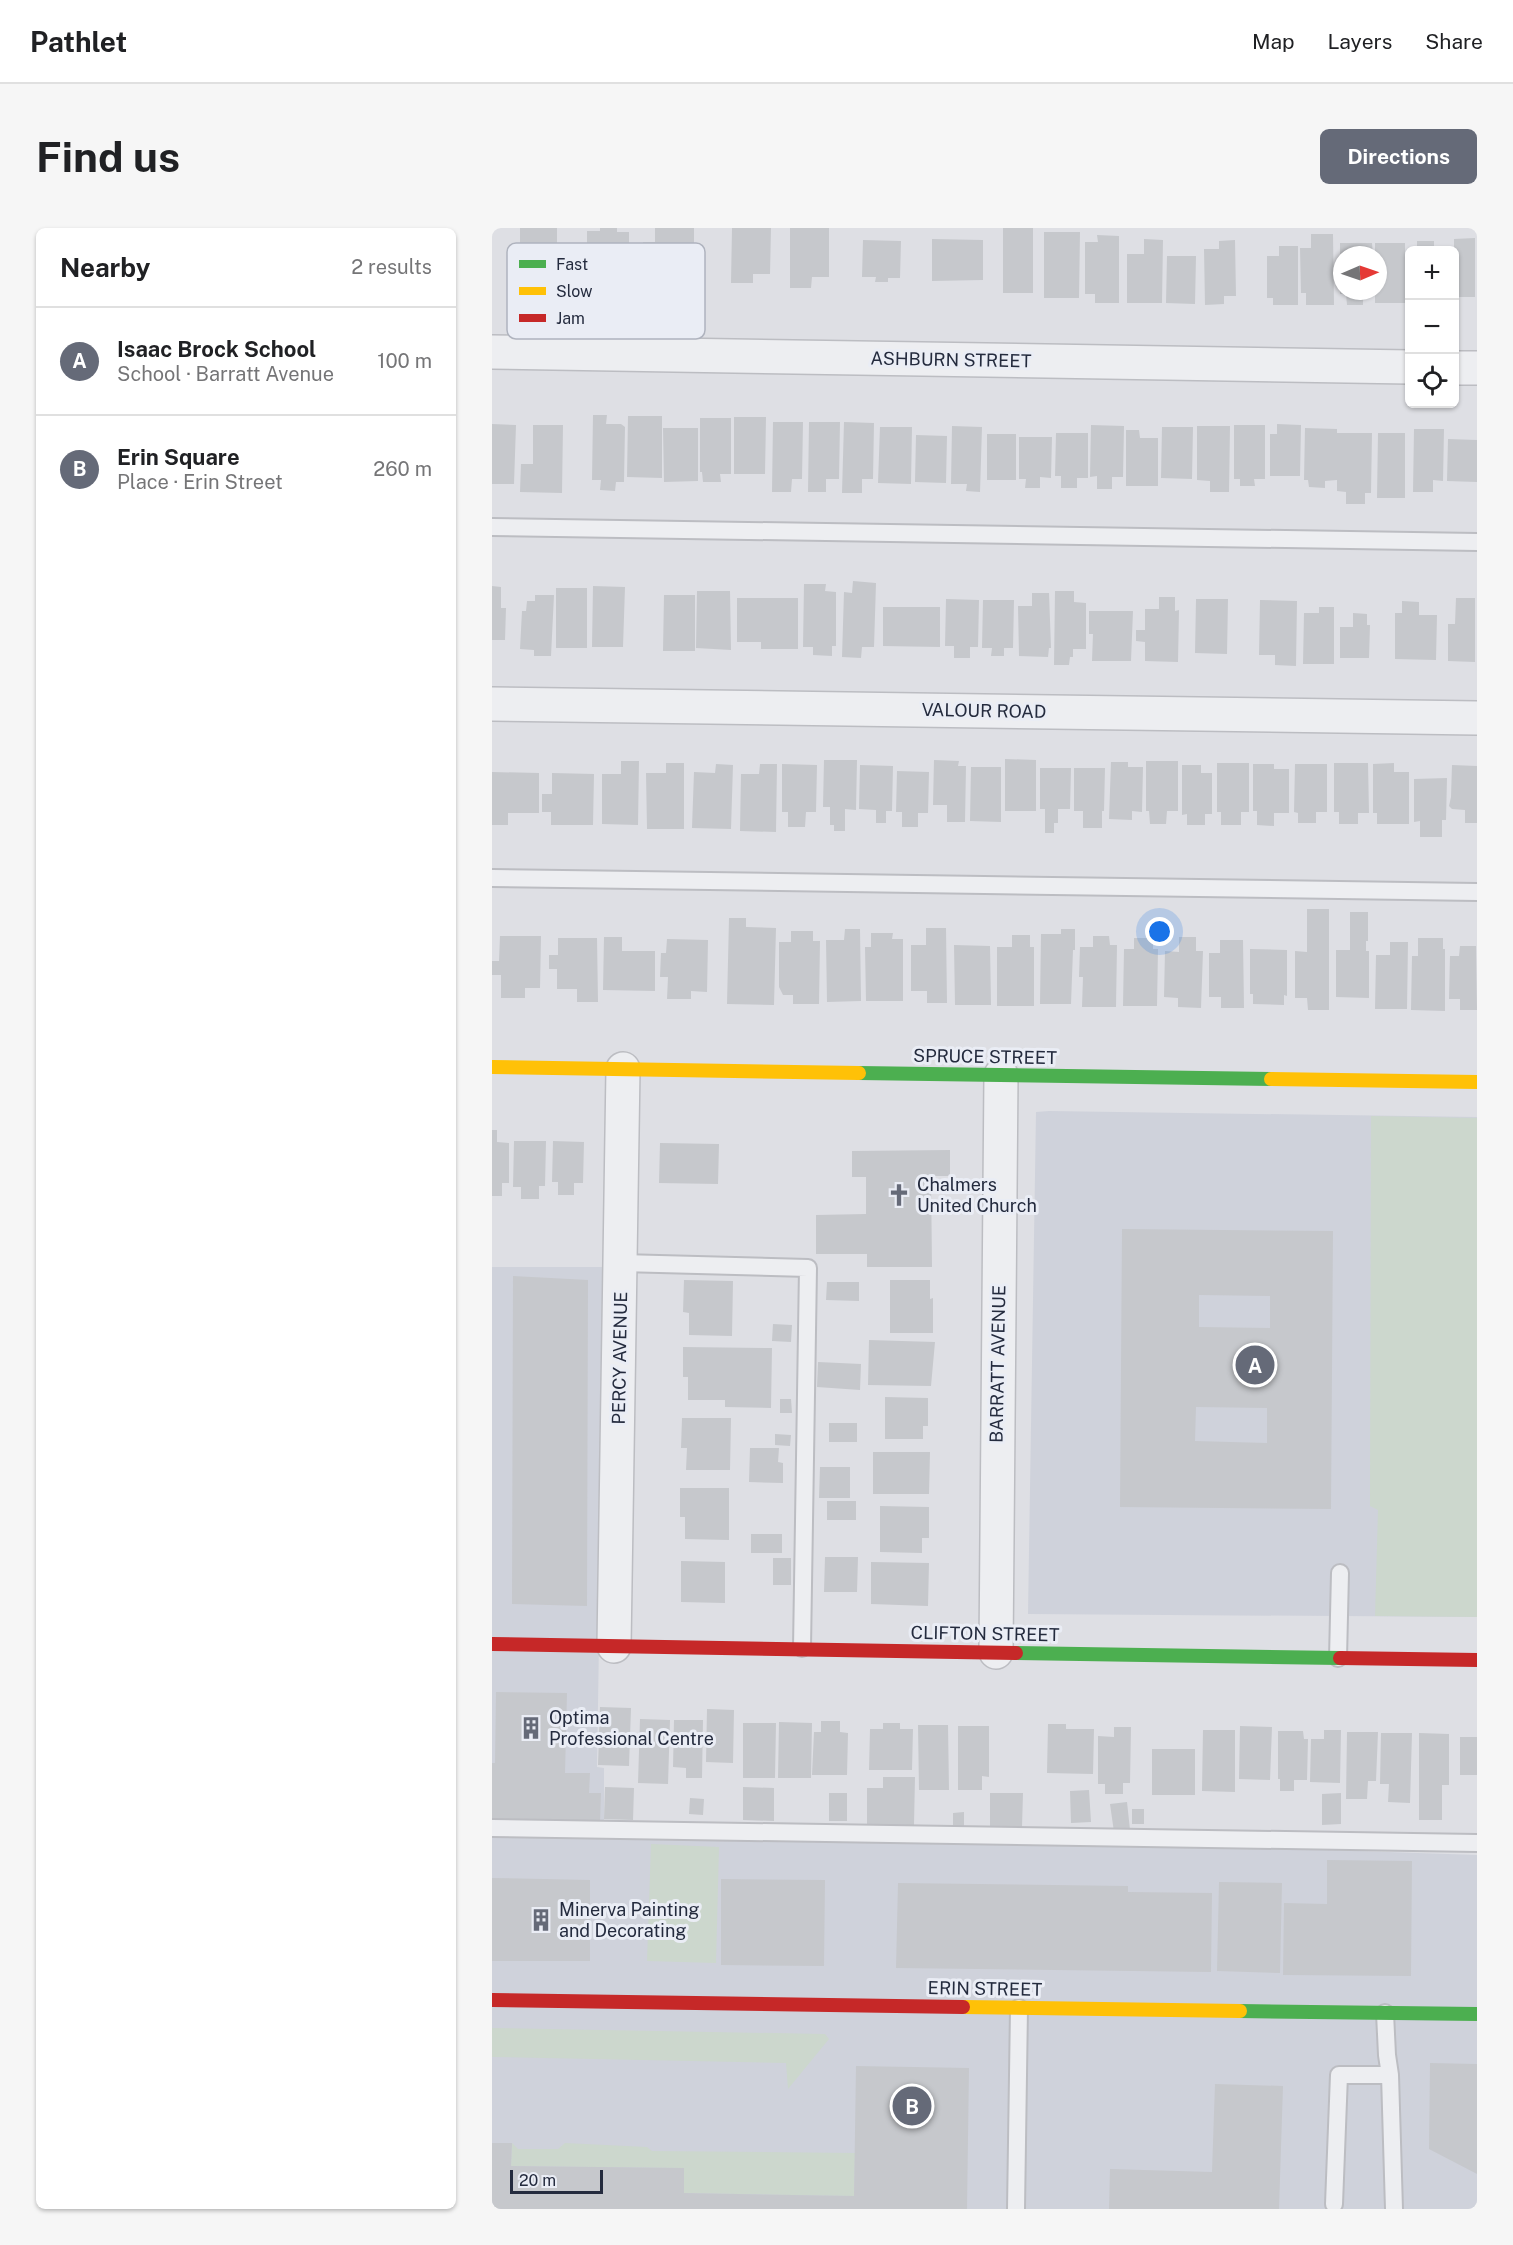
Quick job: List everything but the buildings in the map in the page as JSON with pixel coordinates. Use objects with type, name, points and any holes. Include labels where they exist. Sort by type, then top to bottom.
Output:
[{"type":"street","name":"ASHBURN STREET","points":[[492,352],[1405,367]]},
{"type":"street","points":[[1459,368],[1477,368]]},
{"type":"street","name":"VALOUR ROAD","points":[[492,704],[1477,718]]},
{"type":"street","name":"SPRUCE STREET","points":[[492,1067],[1477,1082]]},
{"type":"street","name":"PERCY AVENUE","points":[[614,1646],[623,1069]]},
{"type":"street","name":"BARRATT AVENUE","points":[[996,1652],[1001,1075]]},
{"type":"street","name":"CLIFTON STREET","points":[[492,1644],[1477,1660]]},
{"type":"street","name":"ERIN STREET","points":[[492,2000],[1477,2014]]},
{"type":"lane","points":[[492,527],[1477,542]]},
{"type":"lane","points":[[492,878],[1477,892]]},
{"type":"lane","points":[[621,1263],[808,1268],[802,1648]]},
{"type":"lane","points":[[1338,1658],[1340,1573]]},
{"type":"lane","points":[[492,1828],[1477,1843]]},
{"type":"lane","points":[[1016,2209],[1019,2008]]},
{"type":"lane","points":[[1385,2013],[1390,2075],[1394,2209]]},
{"type":"lane","points":[[1334,2204],[1339,2075],[1390,2075]]},
{"type":"shaded area","points":[[1036,1112],[1477,1117],[1477,1617],[1028,1614]]},
{"type":"shaded area","points":[[1371,1116],[1477,1118],[1477,1617],[1375,1616],[1378,1510],[1370,1506]]},
{"type":"shaded area","points":[[492,1267],[605,1267],[597,1767],[604,1768],[604,1826],[1477,1855],[1477,2209],[492,2209]]},
{"type":"shaded area","points":[[651,1844],[719,1847],[716,1963],[647,1961]]},
{"type":"shaded area","points":[[492,2028],[825,2034],[829,2039],[788,2089],[786,2063],[492,2057]]},
{"type":"shaded area","points":[[512,2143],[518,2149],[558,2149],[565,2143],[647,2147],[652,2151],[855,2153],[854,2196],[684,2193],[683,2168],[511,2166]]},
{"type":"traffic: fast","points":[[859,1073],[1271,1079]]},
{"type":"traffic: fast","points":[[1016,1653],[1340,1658]]},
{"type":"traffic: fast","points":[[1240,2011],[1477,2014]]},
{"type":"traffic: slow","points":[[492,1067],[859,1073]]},
{"type":"traffic: slow","points":[[1271,1079],[1477,1082]]},
{"type":"traffic: slow","points":[[963,2007],[1240,2011]]},
{"type":"traffic: jam","points":[[492,1644],[1016,1653]]},
{"type":"traffic: jam","points":[[1340,1658],[1477,1660]]},
{"type":"traffic: jam","points":[[492,2000],[963,2007]]},
{"type":"place","name":"Chalmers United Church","points":[[899,1195]]},
{"type":"place","name":"Isaac Brock School","points":[[1255,1365]]},
{"type":"place","name":"Optima Professional Centre","points":[[531,1728]]},
{"type":"place","name":"Minerva Painting and Decorating","points":[[541,1920]]},
{"type":"place","name":"Erin Square","points":[[912,2106]]}]
